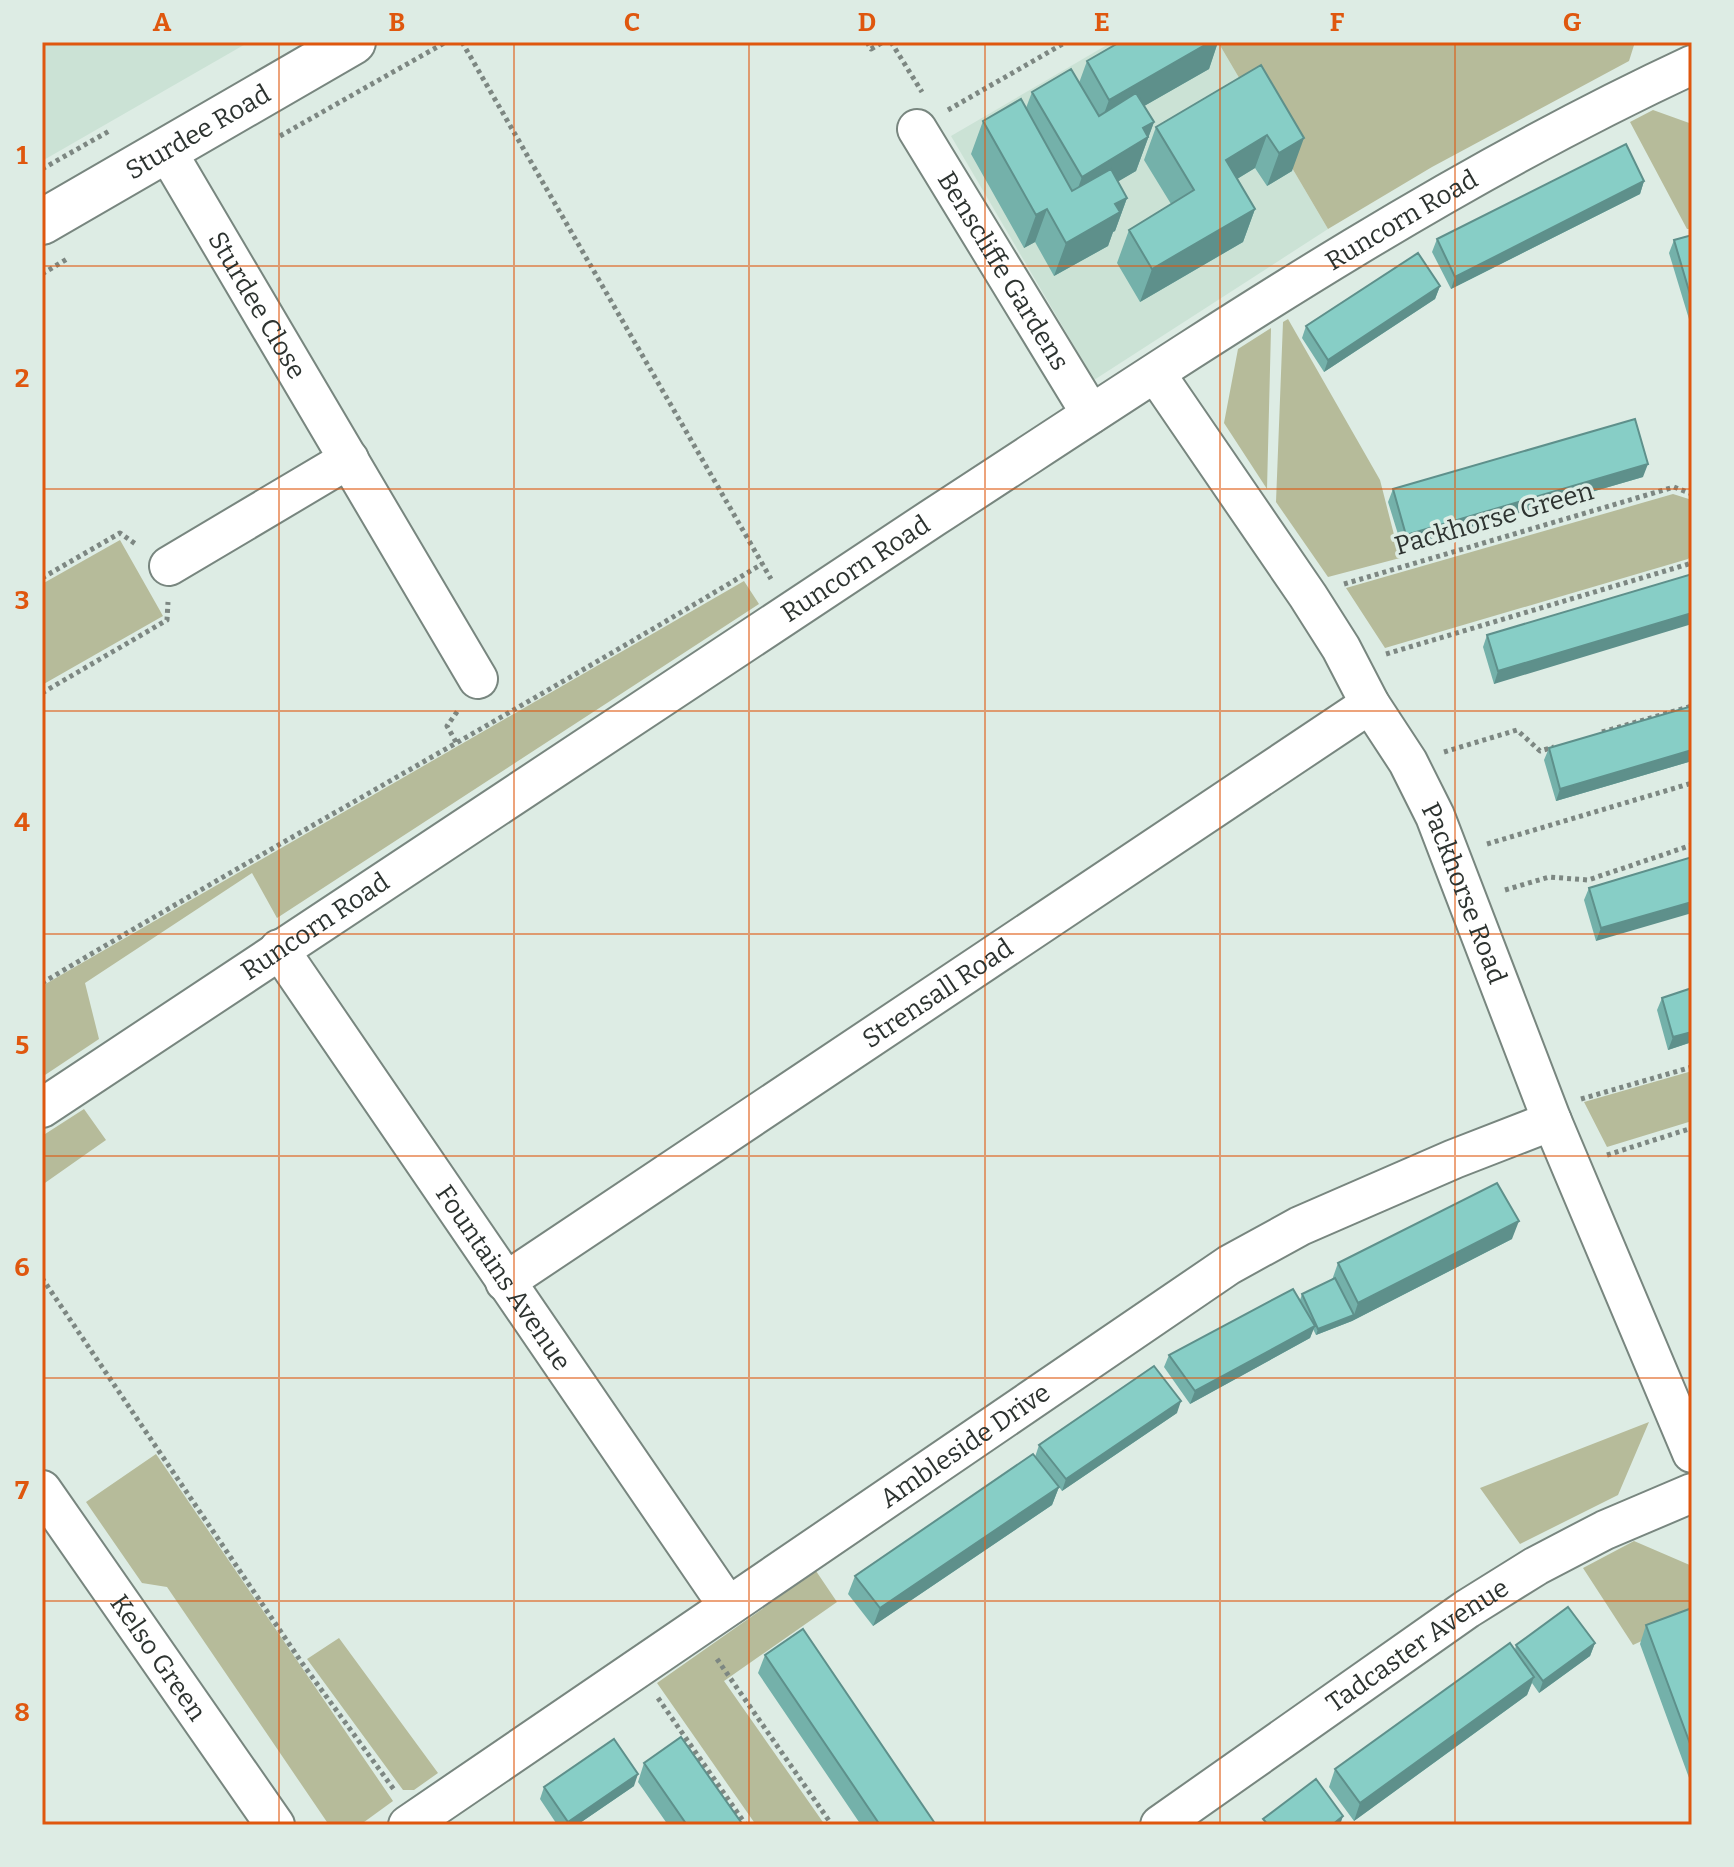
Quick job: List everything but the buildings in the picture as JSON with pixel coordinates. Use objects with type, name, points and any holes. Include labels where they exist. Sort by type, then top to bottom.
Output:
[{"type":"street","name":"Sturdee Road","points":[[42,222],[353,42]]},
{"type":"street","name":"Runcorn Road","points":[[42,1108],[1091,414],[1351,251],[1534,142],[1692,65]]},
{"type":"street","name":"Benscliffe Gardens","points":[[927,123],[1091,414]]},
{"type":"street","name":"Sturdee Close","points":[[166,150],[478,679]]},
{"type":"street","name":"Packhorse Road","points":[[1156,374],[1308,596],[1351,666],[1370,704],[1408,762],[1435,816],[1552,1121],[1692,1453]]},
{"type":"street","points":[[169,566],[349,459]]},
{"type":"street","name":"Strensall Road","points":[[505,1282],[1370,704]]},
{"type":"street","name":"Fountains Avenue","points":[[279,949],[728,1606]]},
{"type":"street","name":"Ambleside Drive","points":[[423,1821],[636,1668],[1229,1265],[1300,1226],[1454,1159],[1552,1121]]},
{"type":"street","name":"Tadcaster Avenue","points":[[1160,1825],[1467,1609],[1536,1566],[1692,1493]]},
{"type":"street","name":"Kelso Green","points":[[43,1495],[275,1825]]},
{"type":"path","points":[[270,142],[446,42]]},
{"type":"path","points":[[462,42],[791,610]]},
{"type":"path","points":[[867,42],[871,49],[883,42]]},
{"type":"path","points":[[927,123],[1066,42]]},
{"type":"path","points":[[42,274],[69,259]]},
{"type":"path","name":"Packhorse Green","points":[[1308,596],[1380,572],[1674,487],[1692,494]]},
{"type":"path","points":[[42,578],[120,533],[169,566],[167,620],[42,693]]},
{"type":"path","points":[[1351,666],[1692,563]]},
{"type":"path","points":[[42,983],[762,564]]},
{"type":"path","points":[[1601,733],[1692,706]]},
{"type":"path","points":[[1438,753],[1517,730],[1540,751],[1556,746]]},
{"type":"path","points":[[1478,847],[1692,783]]},
{"type":"path","points":[[1497,892],[1549,877],[1588,880],[1692,845]]},
{"type":"path","points":[[1552,1121],[1575,1101],[1692,1067]]},
{"type":"path","points":[[1571,1166],[1692,1128]]},
{"type":"path","points":[[42,1278],[302,1663],[399,1798],[423,1821]]},
{"type":"path","points":[[696,1628],[832,1825]]},
{"type":"path","points":[[636,1668],[746,1825]]},
{"type":"shaded area","points":[[42,42],[249,42],[42,161]]},
{"type":"shaded area","points":[[1112,42],[1218,42],[1328,229],[1094,380],[951,136]]},
{"type":"shaded area","points":[[1218,42],[1635,42],[1629,61],[1432,167],[1328,229]]},
{"type":"shaded area","points":[[1653,110],[1692,124],[1692,229],[1687,229],[1630,122]]},
{"type":"shaded area","points":[[1288,319],[1380,480],[1400,558],[1328,577],[1276,502],[1283,322]]},
{"type":"shaded area","points":[[1271,328],[1267,489],[1224,423],[1238,349]]},
{"type":"shaded area","points":[[1673,494],[1692,500],[1692,555],[1688,559],[1385,648],[1346,588]]},
{"type":"shaded area","points":[[120,540],[163,616],[42,685],[42,584]]},
{"type":"shaded area","points":[[744,581],[759,604],[277,918],[252,873],[85,983],[99,1039],[42,1077],[42,986]]},
{"type":"shaded area","points":[[1692,1071],[1692,1121],[1607,1147],[1584,1102]]},
{"type":"shaded area","points":[[84,1109],[106,1140],[42,1185],[42,1136]]},
{"type":"shaded area","points":[[1649,1422],[1618,1495],[1520,1544],[1480,1488]]},
{"type":"shaded area","points":[[156,1454],[393,1801],[360,1825],[329,1825],[167,1587],[142,1583],[86,1502]]},
{"type":"shaded area","points":[[1634,1541],[1692,1566],[1692,1618],[1633,1645],[1583,1568]]},
{"type":"shaded area","points":[[816,1571],[837,1602],[724,1681],[825,1825],[756,1825],[657,1683]]},
{"type":"shaded area","points":[[339,1638],[438,1773],[414,1790],[403,1790],[307,1659]]}]
